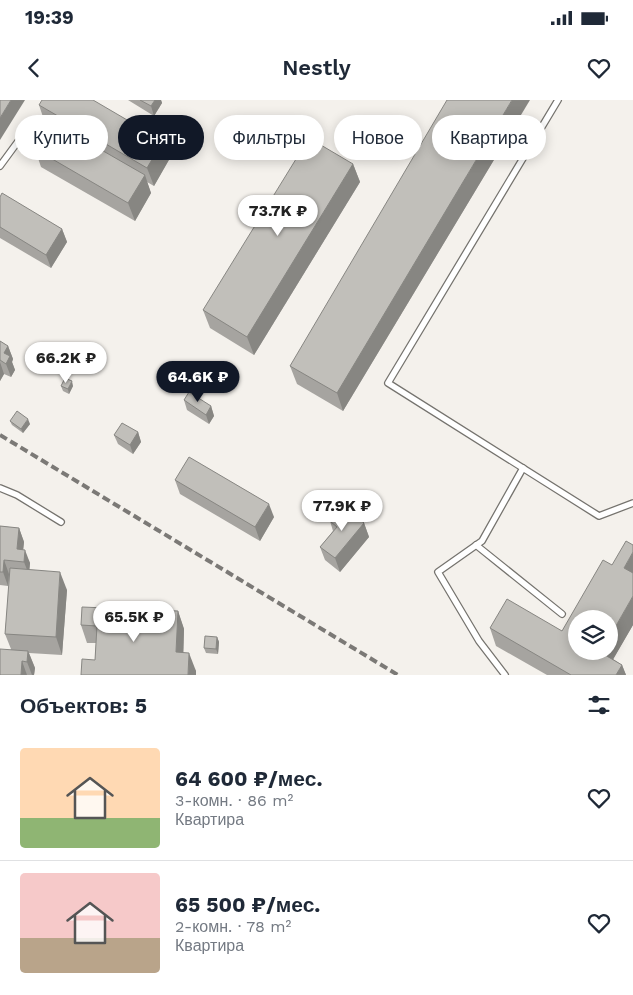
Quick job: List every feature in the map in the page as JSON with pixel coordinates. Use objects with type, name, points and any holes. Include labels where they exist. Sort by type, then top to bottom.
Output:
[{"type":"lane","points":[[558,100],[388,383],[599,516],[633,503]]},
{"type":"lane","points":[[0,166],[15,145]]},
{"type":"lane","points":[[505,675],[479,641],[438,572],[482,541],[523,468]]},
{"type":"lane","points":[[0,488],[18,495],[61,522]]},
{"type":"lane","points":[[476,545],[562,614]]},
{"type":"building","points":[[0,100],[11,100],[0,118]]},
{"type":"building","points":[[42,100],[93,100],[119,115],[118,151],[108,145],[108,115],[56,115],[39,105]]},
{"type":"building","points":[[140,100],[155,100],[151,106]]},
{"type":"building","points":[[447,100],[512,100],[503,115],[438,115]]},
{"type":"building","points":[[432,125],[432,160],[476,160],[337,393],[290,366],[412,160],[422,160],[422,142]]},
{"type":"building","points":[[324,147],[334,153],[334,160],[346,160],[353,164],[247,337],[203,310],[295,160],[324,160]]},
{"type":"building","points":[[108,154],[145,175],[128,203],[54,160],[108,160]]},
{"type":"building","points":[[133,160],[152,160],[147,168]]},
{"type":"building","points":[[2,193],[62,229],[46,255],[0,227],[0,197]]},
{"type":"building","points":[[0,341],[8,346],[4,353],[10,356],[6,364],[0,360]]},
{"type":"building","points":[[65,378],[72,381],[68,389],[61,386]]},
{"type":"building","points":[[189,392],[211,406],[206,415],[184,400]]},
{"type":"building","points":[[17,411],[28,419],[21,429],[10,421]]},
{"type":"building","points":[[122,423],[138,432],[130,445],[114,435]]},
{"type":"building","points":[[189,457],[269,504],[255,527],[175,480]]},
{"type":"building","points":[[343,506],[364,523],[335,558],[320,547],[337,527],[330,521]]},
{"type":"building","points":[[0,526],[19,528],[17,549],[25,550],[24,562],[4,560],[3,572],[0,572]]},
{"type":"building","points":[[626,541],[633,545],[633,552],[624,568],[633,573],[633,596],[618,622],[618,610],[574,610],[603,560],[612,565]]},
{"type":"building","points":[[10,568],[60,572],[56,637],[5,634]]},
{"type":"building","points":[[507,599],[562,631],[568,621],[568,660],[614,660],[622,665],[616,675],[571,675],[490,628]]},
{"type":"building","points":[[82,607],[178,611],[176,652],[189,653],[188,675],[81,675],[82,659],[95,660],[97,626],[81,625]]},
{"type":"building","points":[[205,636],[217,637],[216,649],[204,648]]},
{"type":"building","points":[[0,649],[28,651],[27,662],[22,661],[21,675],[0,675]]},
{"type":"railway","points":[[0,435],[398,675]]}]
